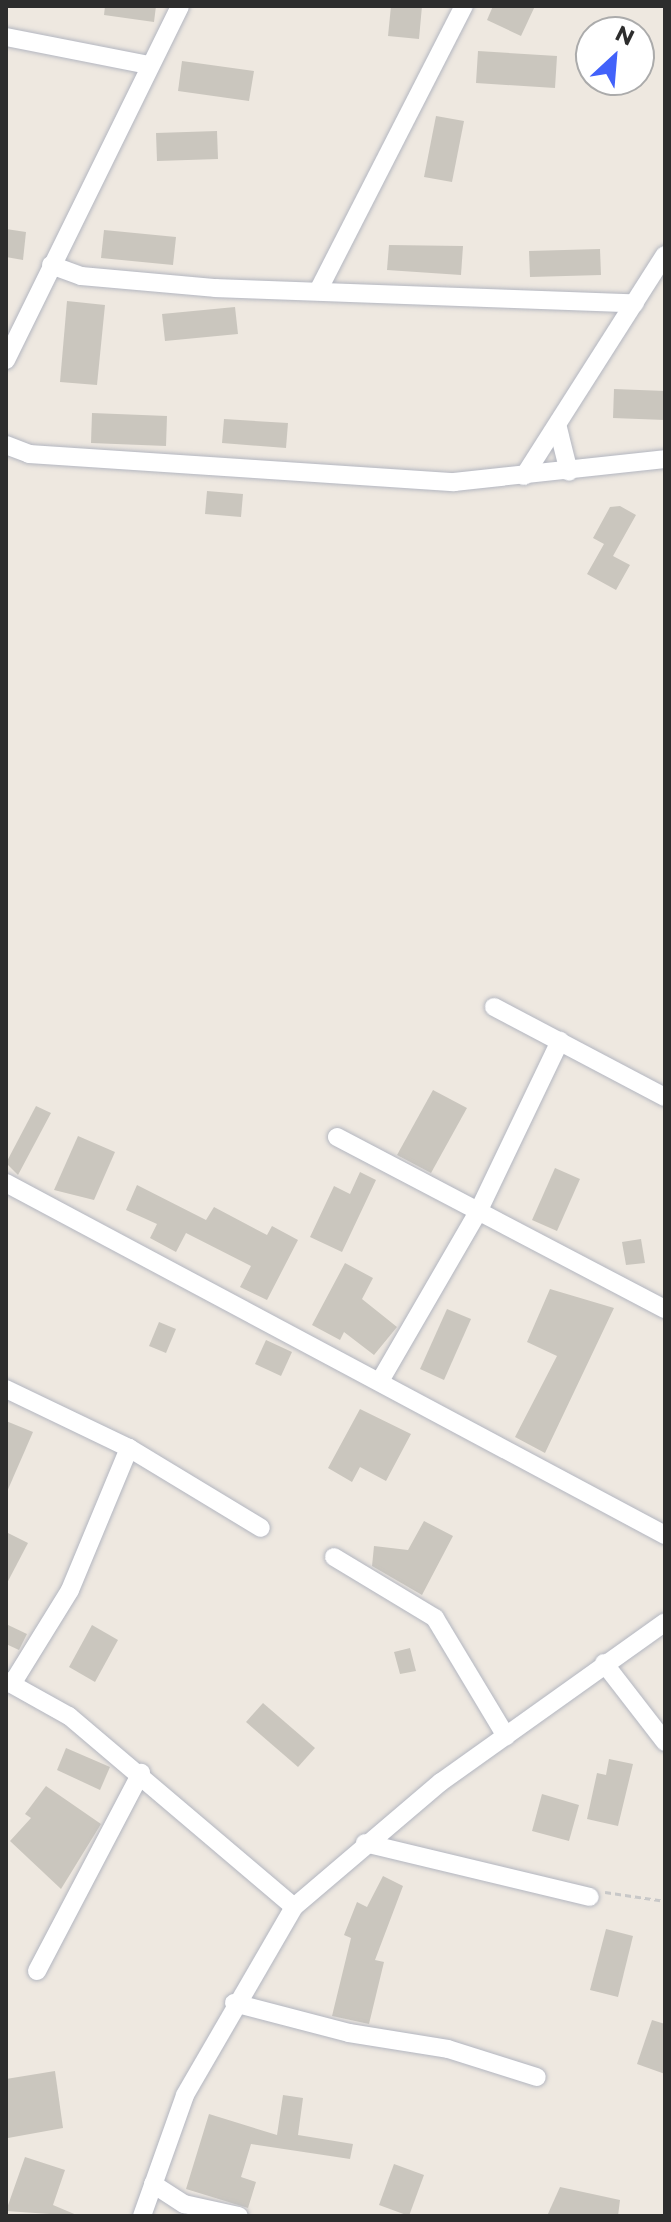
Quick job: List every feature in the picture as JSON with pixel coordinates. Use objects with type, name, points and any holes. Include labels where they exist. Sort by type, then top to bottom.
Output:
[{"type":"street","points":[[6,360],[180,6]]},
{"type":"street","points":[[319,289],[464,6]]},
{"type":"street","points":[[6,37],[149,65]]},
{"type":"street","points":[[524,476],[558,428],[665,255]]},
{"type":"street","points":[[51,265],[111,278],[635,303]]},
{"type":"street","points":[[558,428],[569,472]]},
{"type":"street","points":[[6,445],[29,454],[454,482],[569,472],[665,459]]},
{"type":"street","points":[[494,1007],[665,1097]]},
{"type":"street","points":[[380,1381],[478,1212],[560,1041]]},
{"type":"street","points":[[337,1137],[665,1309]]},
{"type":"street","points":[[6,1183],[665,1535]]},
{"type":"street","points":[[6,1389],[129,1448],[261,1528]]},
{"type":"street","points":[[129,1448],[70,1590],[9,1682],[69,1716],[141,1773],[294,1907]]},
{"type":"street","points":[[334,1557],[435,1618],[506,1736]]},
{"type":"street","points":[[142,2216],[185,2095],[234,2003],[294,1907],[365,1843],[604,1663],[665,1622]]},
{"type":"street","points":[[604,1663],[665,1742]]},
{"type":"street","points":[[37,1971],[141,1773]]},
{"type":"street","points":[[365,1843],[590,1897]]},
{"type":"street","points":[[234,2003],[349,2033],[448,2049],[537,2077]]},
{"type":"street","points":[[153,2184],[184,2204],[239,2216]]},
{"type":"path","points":[[590,1897],[610,1891],[665,1901]]},
{"type":"building","points":[[105,6],[156,6],[154,22],[104,15]]},
{"type":"building","points":[[391,6],[422,6],[419,39],[388,36]]},
{"type":"building","points":[[493,6],[535,6],[521,36],[487,20]]},
{"type":"building","points":[[478,51],[557,56],[555,88],[476,83]]},
{"type":"building","points":[[182,61],[254,71],[249,101],[178,91]]},
{"type":"building","points":[[436,116],[464,121],[452,182],[424,177]]},
{"type":"building","points":[[217,131],[218,159],[157,161],[156,133]]},
{"type":"building","points":[[6,229],[26,232],[23,260],[6,257]]},
{"type":"building","points":[[104,230],[176,237],[173,265],[101,258]]},
{"type":"building","points":[[389,245],[463,246],[461,275],[387,270]]},
{"type":"building","points":[[600,249],[601,275],[530,277],[529,251]]},
{"type":"building","points":[[67,301],[105,305],[97,385],[60,382]]},
{"type":"building","points":[[235,307],[238,334],[165,341],[162,314]]},
{"type":"building","points":[[614,389],[665,391],[665,420],[613,418]]},
{"type":"building","points":[[92,413],[167,416],[166,446],[91,443]]},
{"type":"building","points":[[224,419],[288,423],[286,448],[222,443]]},
{"type":"building","points":[[207,491],[243,494],[241,517],[205,514]]},
{"type":"building","points":[[620,506],[636,515],[613,556],[630,565],[616,590],[587,574],[604,544],[593,538],[610,507]]},
{"type":"building","points":[[433,1090],[467,1108],[431,1173],[397,1155]]},
{"type":"building","points":[[36,1106],[51,1113],[18,1175],[6,1163]]},
{"type":"building","points":[[78,1136],[115,1152],[94,1200],[54,1190]]},
{"type":"building","points":[[555,1168],[580,1179],[557,1231],[532,1220]]},
{"type":"building","points":[[360,1172],[376,1180],[342,1252],[310,1237],[334,1186],[350,1194]]},
{"type":"building","points":[[137,1185],[206,1220],[214,1207],[267,1235],[272,1226],[298,1240],[267,1300],[240,1287],[251,1266],[186,1233],[176,1252],[150,1238],[157,1224],[126,1210]]},
{"type":"building","points":[[641,1239],[645,1263],[626,1265],[622,1242]]},
{"type":"building","points":[[345,1263],[373,1278],[362,1299],[397,1327],[374,1355],[344,1332],[340,1340],[312,1325]]},
{"type":"building","points":[[550,1289],[614,1308],[545,1453],[515,1437],[557,1356],[527,1342]]},
{"type":"building","points":[[447,1309],[471,1319],[444,1380],[420,1369]]},
{"type":"building","points":[[159,1322],[176,1329],[166,1353],[149,1346]]},
{"type":"building","points":[[266,1340],[292,1352],[281,1376],[255,1364]]},
{"type":"building","points":[[360,1409],[411,1434],[386,1481],[360,1467],[352,1482],[328,1468]]},
{"type":"building","points":[[6,1421],[33,1432],[6,1494]]},
{"type":"building","points":[[424,1521],[453,1536],[422,1595],[372,1566],[374,1546],[408,1550]]},
{"type":"building","points":[[6,1532],[28,1543],[6,1585]]},
{"type":"building","points":[[6,1624],[27,1634],[19,1650],[6,1644]]},
{"type":"building","points":[[92,1625],[118,1640],[95,1682],[69,1667]]},
{"type":"building","points":[[410,1648],[416,1671],[400,1674],[394,1652]]},
{"type":"building","points":[[263,1703],[315,1748],[298,1767],[246,1722]]},
{"type":"building","points":[[66,1748],[110,1767],[100,1790],[57,1770]]},
{"type":"building","points":[[609,1759],[633,1764],[618,1826],[587,1819],[597,1773],[606,1775]]},
{"type":"building","points":[[46,1786],[101,1824],[61,1889],[10,1841],[31,1818],[25,1814]]},
{"type":"building","points":[[542,1794],[579,1805],[569,1841],[532,1831]]},
{"type":"building","points":[[383,1876],[403,1886],[375,1960],[384,1962],[369,2024],[332,2016],[351,1938],[344,1935],[357,1902],[367,1907]]},
{"type":"building","points":[[606,1929],[633,1936],[618,1997],[590,1990]]},
{"type":"building","points":[[652,2020],[665,2024],[665,2074],[637,2064]]},
{"type":"building","points":[[55,2071],[63,2128],[8,2138],[6,2079]]},
{"type":"building","points":[[283,2095],[303,2098],[298,2135],[353,2144],[350,2159],[251,2144],[241,2177],[256,2182],[248,2208],[186,2189],[209,2114],[277,2135]]},
{"type":"building","points":[[25,2157],[65,2170],[53,2205],[79,2216],[6,2211]]},
{"type":"building","points":[[394,2164],[424,2175],[409,2216],[379,2205]]},
{"type":"building","points":[[560,2187],[620,2200],[618,2216],[547,2216]]}]
